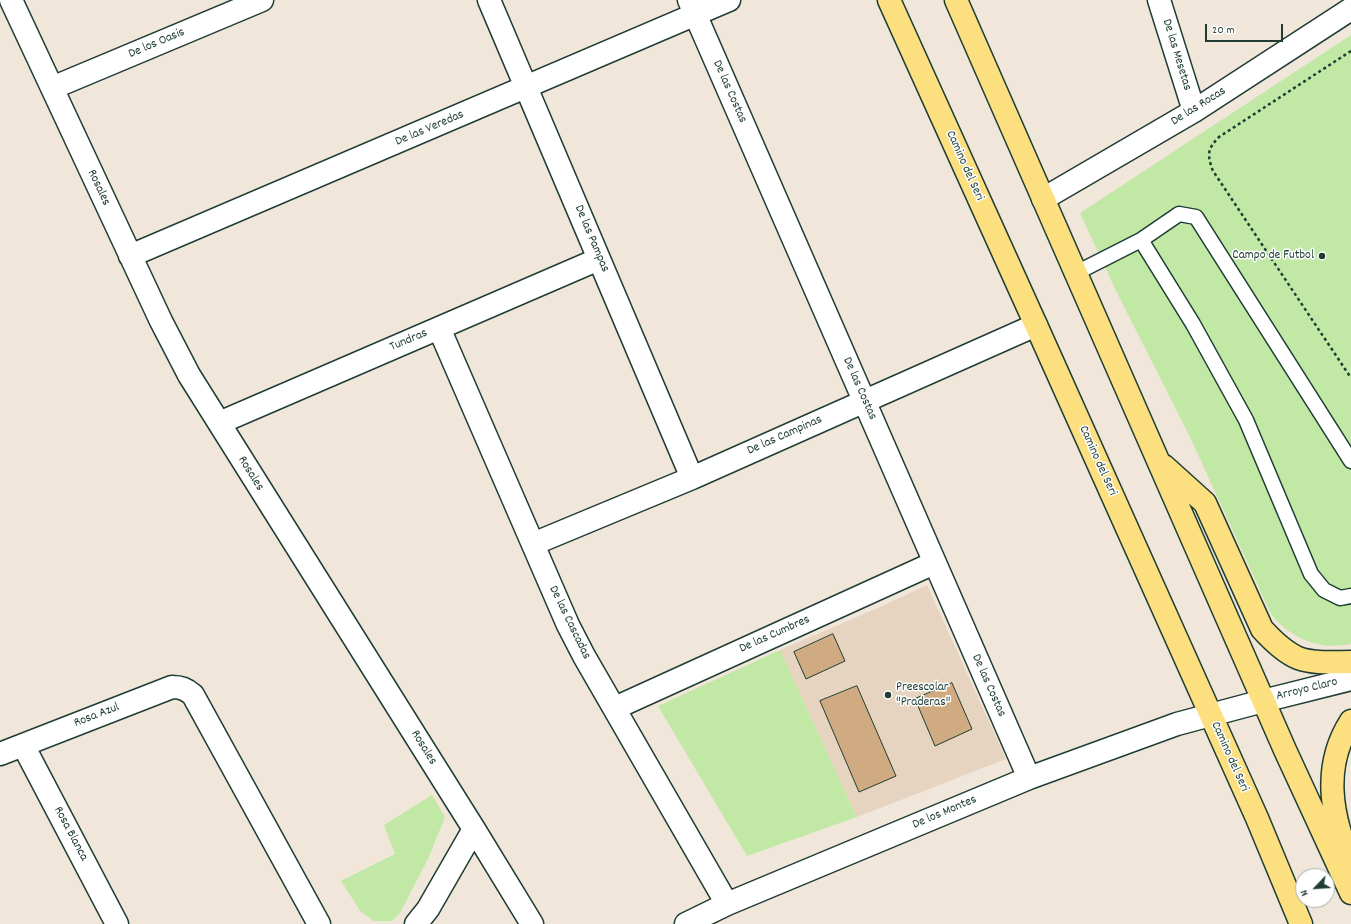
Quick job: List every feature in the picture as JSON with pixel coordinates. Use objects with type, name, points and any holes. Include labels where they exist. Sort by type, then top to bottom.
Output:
[{"type":"main road","name":"Camino del Seri","points":[[889,0],[1256,818],[1301,924]]},
{"type":"main road","points":[[956,0],[1159,461],[1284,750],[1351,894]]},
{"type":"main road","points":[[1159,461],[1205,503],[1262,629],[1272,640],[1298,658],[1313,661],[1351,662]]},
{"type":"main road","points":[[1351,721],[1337,751],[1333,772],[1332,794],[1337,823],[1351,864]]},
{"type":"street","name":"Rosales","points":[[11,0],[161,322],[189,375],[532,924]]},
{"type":"street","name":"De los Oasis","points":[[52,88],[221,8],[262,0]]},
{"type":"street","name":"De las Pampas","points":[[489,0],[692,478]]},
{"type":"street","name":"De las Veredas","points":[[130,256],[526,88],[692,7],[729,0]]},
{"type":"street","name":"De las Mesetas","points":[[1159,0],[1194,111]]},
{"type":"street","name":"De las Costas","points":[[692,7],[1029,778]]},
{"type":"street","name":"De las Rocas","points":[[1043,199],[1194,111],[1351,9]]},
{"type":"street","name":"Tundras","points":[[219,423],[599,259]]},
{"type":"street","name":"De las Campinas","points":[[533,544],[692,478],[1036,325]]},
{"type":"street","name":"De las Cascadas","points":[[439,328],[533,544],[553,594],[584,656],[727,904]]},
{"type":"street","name":"De las Cumbres","points":[[615,708],[934,563]]},
{"type":"street","name":"Arroyo Claro","points":[[1210,715],[1351,679]]},
{"type":"street","name":"Rosa Azul","points":[[0,754],[172,687],[187,689],[193,695],[319,924]]},
{"type":"street","name":"De los Montes","points":[[686,924],[727,904],[1029,778],[1177,724],[1210,715]]},
{"type":"street","name":"Rosa Blanca","points":[[23,745],[117,924]]},
{"type":"street","points":[[422,917],[474,829]]},
{"type":"lane","points":[[1076,273],[1141,240],[1179,214],[1196,218],[1351,461]]},
{"type":"lane","points":[[1141,240],[1193,324],[1246,420],[1311,574],[1324,590],[1340,598],[1351,596]]},
{"type":"path","points":[[1351,51],[1219,137],[1210,146],[1208,160],[1213,171],[1351,378]]},
{"type":"shaded area","name":"Preescolar \"Praderas\"","points":[[927,585],[1006,759],[857,817],[780,650]]},
{"type":"green space","points":[[1351,35],[1351,644],[1329,646],[1312,643],[1289,632],[1271,614],[1189,435],[1116,291],[1080,213]]},
{"type":"green space","points":[[780,650],[857,817],[747,856],[658,706]]},
{"type":"green space","points":[[432,795],[445,817],[428,859],[400,913],[392,921],[374,921],[361,912],[341,881],[395,854],[384,825]]},
{"type":"building","points":[[833,634],[845,661],[806,679],[794,652]]},
{"type":"building","points":[[952,683],[972,729],[935,746],[915,699]]},
{"type":"building","points":[[857,686],[896,776],[859,792],[820,701]]},
{"type":"place","name":"Campo de Futbol","points":[[1322,256]]},
{"type":"place","name":"Preescolar \"Praderas\"","points":[[888,695]]}]
